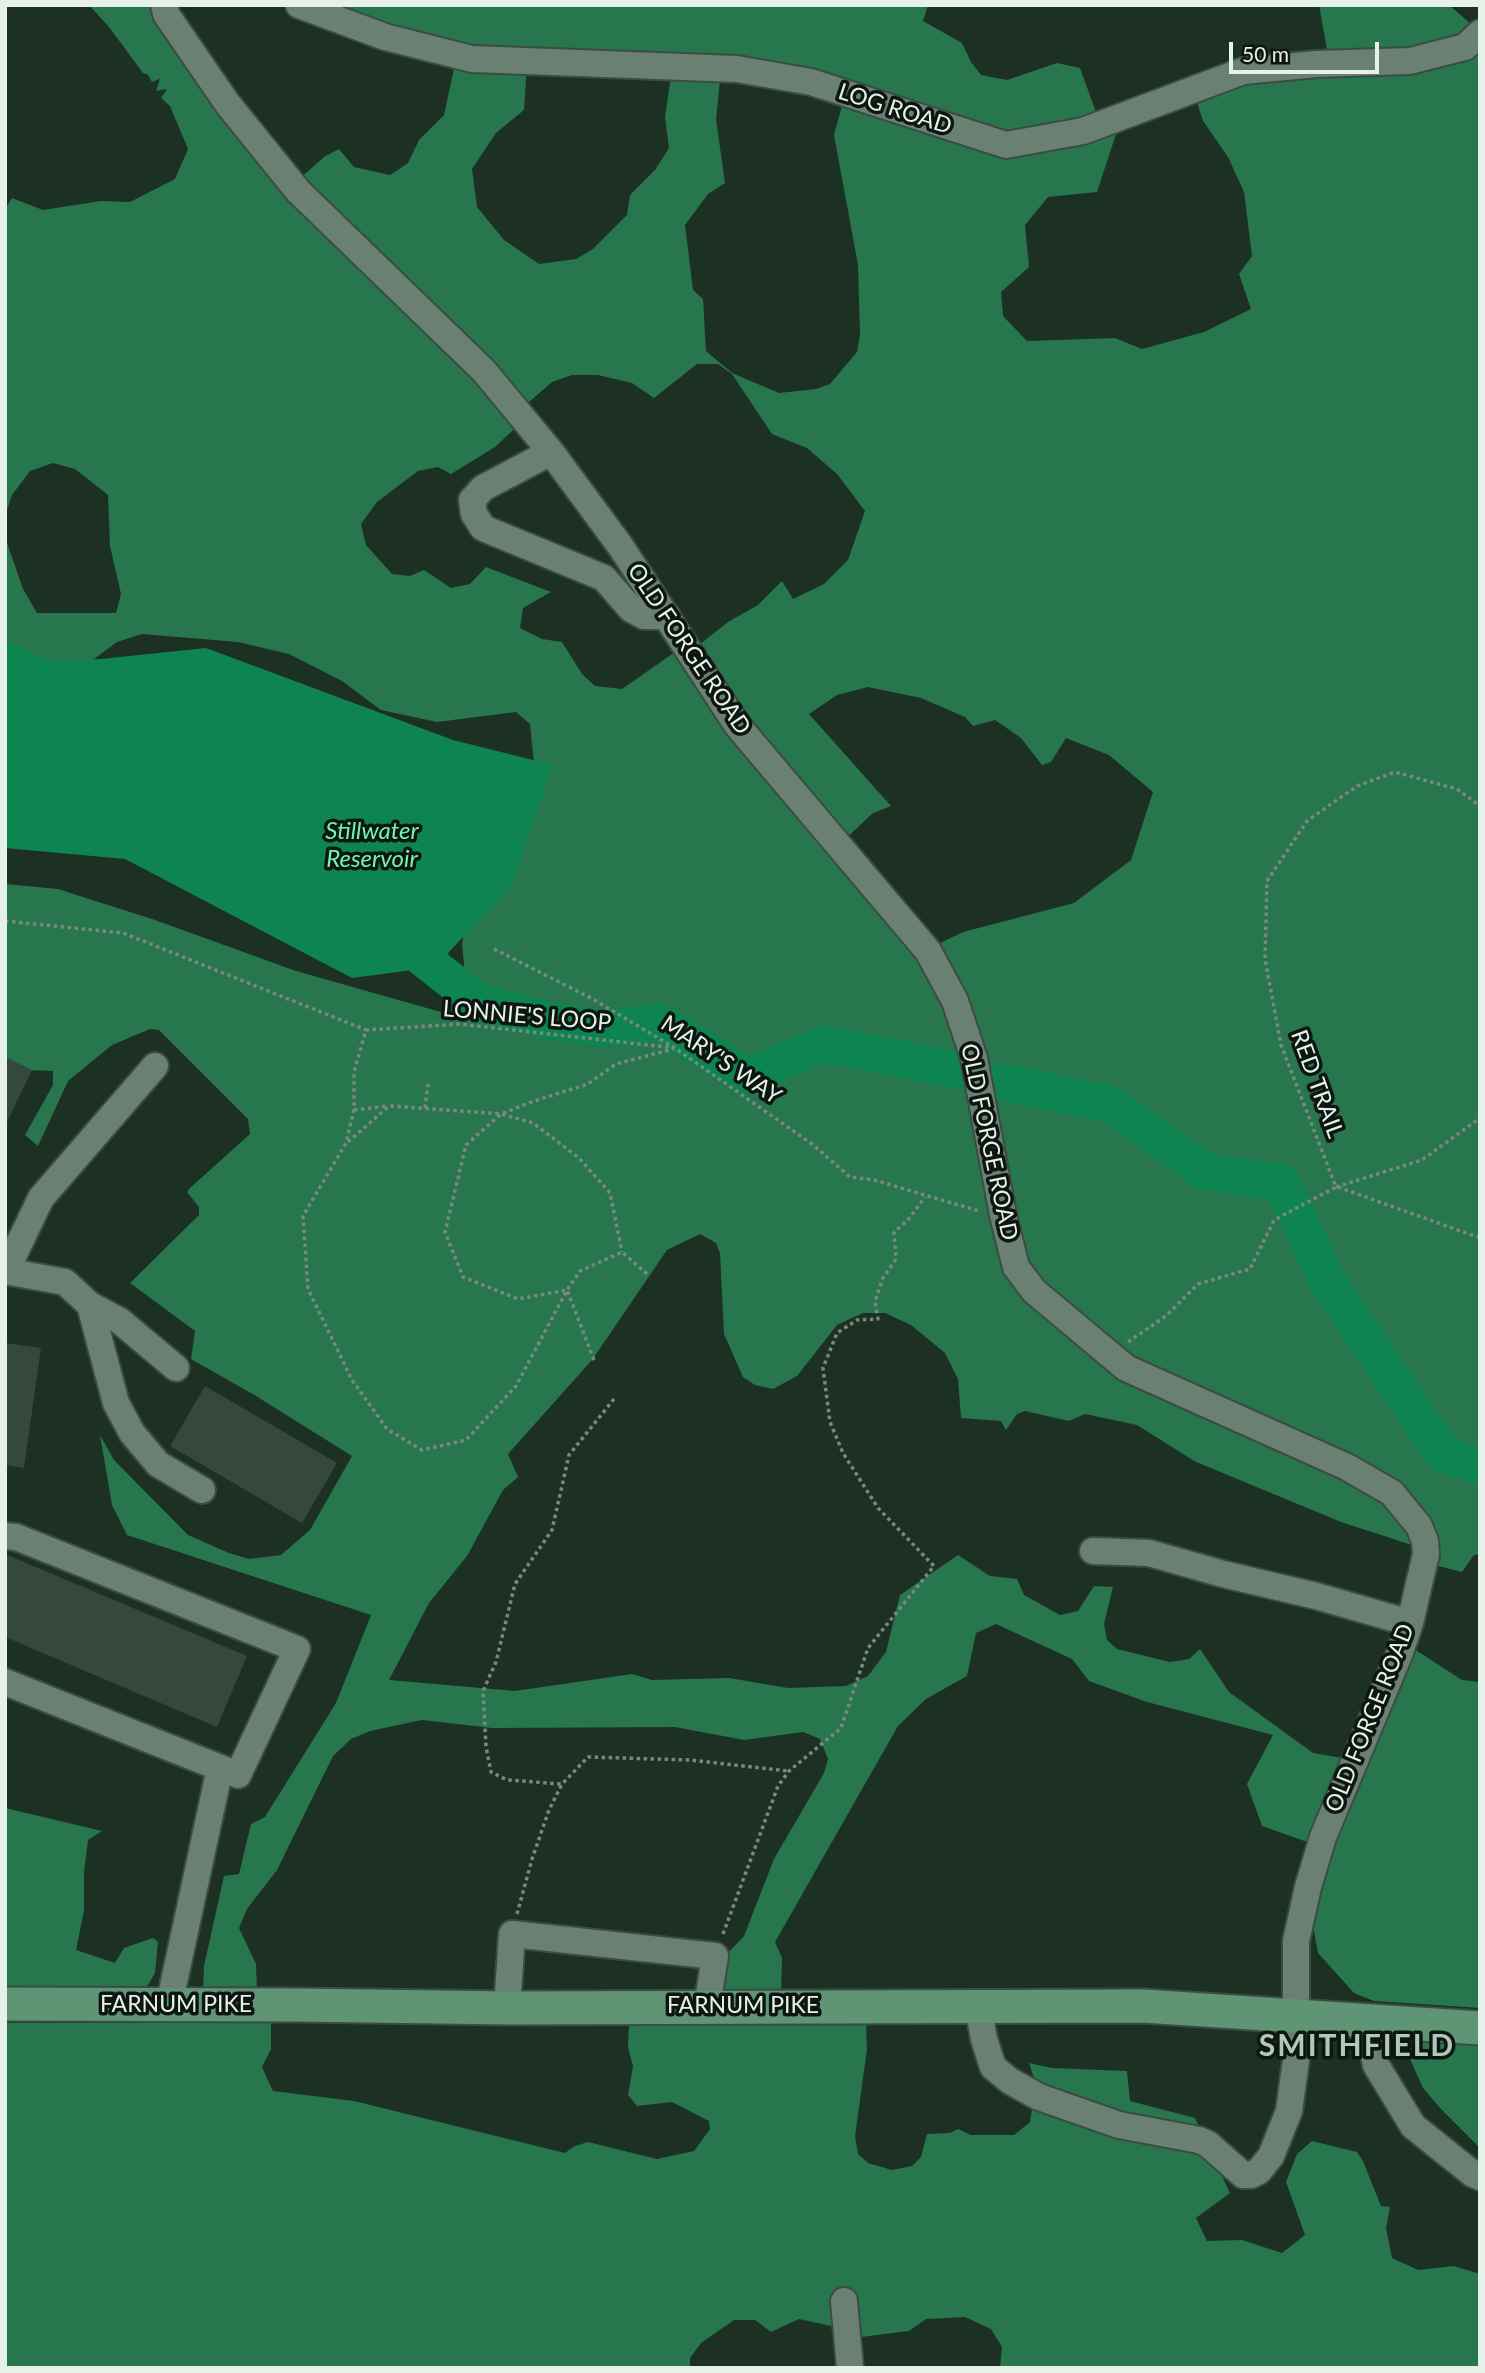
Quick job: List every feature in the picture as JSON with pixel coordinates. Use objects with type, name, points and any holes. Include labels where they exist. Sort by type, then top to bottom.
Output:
[{"type":"main road","name":"FARNUM PIKE","points":[[5,2004],[507,2008],[1143,2006],[1480,2028]]},
{"type":"street","name":"OLD FORGE ROAD","points":[[164,5],[166,13],[228,103],[298,191],[484,370],[551,452],[632,564],[737,725],[928,951],[955,1002],[974,1058],[1003,1215],[1016,1266],[1034,1292],[1126,1368],[1347,1467],[1392,1493],[1419,1526],[1425,1541],[1426,1554],[1410,1623],[1323,1837],[1312,1875],[1296,1941],[1296,2060],[1287,2119],[1271,2157],[1259,2171],[1243,2175],[1208,2144],[1199,2140],[1119,2125],[1039,2097],[1010,2081],[993,2067],[978,2006]]},
{"type":"street","name":"LOG ROAD","points":[[299,5],[385,37],[472,59],[737,69],[811,82],[1006,145],[1083,131],[1243,71],[1317,64],[1410,61],[1465,47],[1480,33]]},
{"type":"street","points":[[551,452],[483,488],[472,500],[474,514],[484,527],[604,578],[631,609],[644,616],[667,616]]},
{"type":"street","points":[[606,581],[632,564]]},
{"type":"street","points":[[155,1066],[41,1198],[6,1271],[65,1282],[90,1305],[120,1321],[176,1368]]},
{"type":"street","points":[[90,1305],[116,1403],[132,1433],[158,1464],[202,1490]]},
{"type":"street","points":[[5,1536],[16,1537],[297,1649],[238,1775],[5,1682]]},
{"type":"street","points":[[1093,1551],[1149,1553],[1410,1623]]},
{"type":"street","points":[[169,2005],[219,1768]]},
{"type":"street","points":[[507,2008],[512,1934],[715,1956],[707,2007]]},
{"type":"street","points":[[1368,2022],[1377,2065],[1413,2126],[1480,2177]]},
{"type":"street","points":[[844,2301],[850,2368]]},
{"type":"path","name":"RED TRAIL","points":[[1336,1186],[1281,1045],[1265,959],[1267,881],[1307,821],[1357,786],[1395,772],[1457,789],[1480,806]]},
{"type":"path","points":[[5,921],[123,933],[366,1030],[354,1072],[354,1110],[346,1143],[303,1216],[308,1289],[352,1380],[387,1429],[422,1450],[466,1440],[516,1386],[567,1290],[580,1271],[622,1252]]},
{"type":"path","name":"MARY'S WAY","points":[[494,949],[591,998],[676,1048],[812,1144],[850,1177],[874,1180],[969,1210],[1003,1215]]},
{"type":"path","name":"LONNIE'S LOOP","points":[[366,1030],[460,1024],[676,1048]]},
{"type":"path","points":[[567,1290],[518,1299],[463,1277],[445,1232],[466,1145],[502,1114],[588,1084],[616,1064],[676,1048]]},
{"type":"path","points":[[425,1108],[428,1084]]},
{"type":"path","points":[[354,1110],[390,1106],[425,1108],[502,1114],[533,1123],[579,1158],[610,1193],[622,1252],[648,1274]]},
{"type":"path","points":[[346,1143],[390,1106]]},
{"type":"path","points":[[1108,1355],[1166,1316],[1198,1284],[1250,1269],[1274,1220],[1336,1186],[1422,1160],[1480,1118]]},
{"type":"path","points":[[1336,1186],[1480,1238]]},
{"type":"path","points":[[715,1956],[778,1786],[789,1771],[841,1728],[869,1648],[933,1566],[878,1508],[843,1453],[830,1422],[823,1368],[837,1333],[857,1320],[878,1319],[874,1301],[883,1278],[896,1259],[894,1232],[908,1220],[925,1197]]},
{"type":"path","points":[[567,1290],[594,1360]]},
{"type":"path","points":[[562,1784],[507,1780],[492,1772],[486,1747],[484,1691],[496,1662],[514,1584],[552,1530],[569,1455],[614,1399]]},
{"type":"path","points":[[512,1934],[550,1810],[562,1784],[588,1756],[690,1760],[789,1771]]},
{"type":"shaded area","points":[[89,5],[167,5],[296,182],[324,157],[339,149],[354,167],[390,175],[408,163],[419,140],[444,115],[456,59],[297,5],[928,5],[923,21],[962,43],[981,75],[1007,80],[1057,63],[1080,68],[1101,126],[1121,119],[1097,192],[1048,197],[1025,225],[1029,267],[1001,292],[1003,316],[1027,341],[1115,338],[1142,349],[1204,332],[1251,309],[1239,274],[1252,256],[1244,192],[1228,157],[1203,121],[1194,93],[1330,66],[1319,5],[1449,5],[1480,32],[1480,1554],[1474,1555],[1462,1572],[1426,1563],[1418,1547],[1341,1522],[1194,1461],[1137,1425],[1085,1414],[1069,1421],[1025,1411],[1017,1414],[1006,1430],[1001,1421],[961,1418],[958,1379],[945,1353],[911,1325],[885,1313],[863,1313],[837,1325],[797,1376],[773,1389],[755,1385],[743,1377],[724,1334],[720,1253],[716,1243],[700,1234],[667,1250],[592,1360],[508,1454],[518,1477],[503,1490],[467,1556],[429,1603],[389,1680],[515,1691],[632,1674],[652,1680],[729,1678],[788,1688],[846,1686],[868,1676],[886,1652],[900,1595],[958,1555],[990,1576],[1017,1579],[1024,1595],[1060,1615],[1078,1611],[1094,1586],[1113,1587],[1104,1624],[1107,1640],[1117,1649],[1170,1662],[1189,1659],[1200,1649],[1229,1692],[1313,1753],[1342,1758],[1310,1843],[1262,1826],[1247,1784],[1273,1735],[1147,1702],[1089,1681],[1072,1659],[996,1624],[976,1633],[967,1676],[926,1699],[898,1726],[775,1942],[782,1958],[781,1996],[725,1997],[725,1956],[744,1936],[774,1859],[824,1773],[828,1759],[820,1739],[803,1732],[744,1740],[675,1727],[492,1728],[422,1720],[370,1731],[351,1739],[333,1756],[277,1870],[247,1909],[239,1928],[256,1964],[257,1992],[203,1991],[204,1966],[224,1876],[239,1874],[251,1824],[265,1817],[336,1703],[371,1615],[127,1535],[112,1505],[100,1435],[114,1460],[188,1535],[249,1559],[281,1555],[310,1530],[352,1456],[191,1359],[195,1331],[130,1283],[199,1215],[199,1207],[187,1192],[190,1188],[250,1134],[248,1119],[159,1030],[150,1029],[112,1045],[68,1081],[38,1146],[25,1135],[53,1085],[53,1071],[5,1069],[5,884],[58,889],[155,920],[296,971],[448,1014],[465,974],[462,944],[466,921],[534,763],[530,724],[516,712],[437,722],[381,710],[342,681],[289,654],[238,642],[142,634],[117,642],[82,668],[5,657],[5,537],[23,589],[37,613],[116,613],[121,594],[110,546],[108,495],[75,469],[53,463],[30,471],[12,495],[5,516],[5,209],[12,198],[43,210],[101,201],[130,202],[175,179],[188,149],[170,106],[161,98],[167,89],[156,91],[160,79],[152,82],[148,75],[143,73]],"holes":[[[527,65],[672,69],[665,117],[669,148],[655,170],[630,195],[627,215],[593,249],[576,259],[539,264],[504,240],[477,207],[472,169],[496,133],[524,110]],[[721,71],[845,95],[834,135],[858,265],[860,335],[857,352],[830,384],[816,389],[779,393],[732,373],[706,351],[703,299],[693,290],[685,225],[708,194],[725,183],[716,119]],[[697,364],[718,364],[732,374],[772,434],[807,448],[837,474],[865,511],[848,560],[824,584],[793,599],[782,581],[758,605],[728,622],[694,649],[685,645],[622,689],[595,686],[582,674],[562,642],[542,639],[520,628],[523,608],[551,592],[486,567],[470,584],[451,588],[424,570],[410,576],[392,574],[366,545],[361,524],[377,502],[418,471],[438,467],[451,474],[495,447],[524,420],[521,409],[552,382],[572,375],[598,375],[632,383],[654,398]],[[868,687],[921,698],[965,717],[973,726],[995,720],[1021,738],[1042,765],[1051,762],[1066,738],[1109,755],[1153,792],[1131,860],[1074,903],[963,932],[928,949],[841,843],[873,813],[891,806],[809,714],[837,695]]]},
{"type":"shaded area","points":[[1411,1647],[1462,1680],[1480,1682],[1480,2008],[1374,2001],[1354,1993],[1318,1953],[1313,1926],[1321,1876]]},
{"type":"shaded area","points":[[5,1808],[102,1831],[88,1840],[84,1872],[84,1911],[76,1950],[115,1963],[124,1948],[153,1938],[158,1942],[155,1973],[148,1985],[131,1995],[5,1992]]},
{"type":"shaded area","points":[[5,2023],[271,2023],[271,2049],[262,2067],[273,2091],[354,2101],[565,2153],[588,2142],[657,2159],[694,2151],[710,2129],[709,2121],[672,2102],[637,2106],[628,2095],[633,2066],[628,2048],[629,2023],[866,2023],[867,2049],[855,2136],[858,2154],[868,2163],[892,2170],[912,2166],[921,2157],[927,2134],[950,2133],[958,2129],[971,2135],[1014,2135],[1030,2122],[1036,2084],[1029,2063],[1052,2068],[1127,2071],[1130,2101],[1195,2118],[1230,2193],[1196,2218],[1207,2241],[1242,2240],[1282,2253],[1305,2235],[1286,2182],[1297,2154],[1312,2141],[1357,2152],[1381,2206],[1390,2207],[1386,2228],[1392,2258],[1418,2270],[1454,2266],[1480,2274],[1480,2368],[1000,2368],[1002,2347],[991,2329],[965,2317],[926,2319],[909,2331],[853,2338],[845,2329],[799,2319],[771,2332],[755,2320],[734,2320],[701,2343],[690,2358],[690,2368],[5,2368]]},
{"type":"shaded area","points":[[1419,2034],[1480,2035],[1480,2148],[1423,2088],[1408,2055]]},
{"type":"water","name":"Stillwater Reservoir","points":[[5,641],[51,661],[101,659],[206,648],[453,740],[553,765],[512,885],[435,967],[352,978],[125,859],[5,848]]},
{"type":"building","points":[[5,1057],[32,1070],[5,1126]]},
{"type":"building","points":[[5,1343],[41,1348],[24,1468],[5,1465]]},
{"type":"building","points":[[205,1386],[337,1463],[302,1523],[170,1446]]},
{"type":"building","points":[[5,1554],[247,1656],[217,1727],[5,1637]]},
{"type":"waterway","points":[[395,936],[477,1001],[549,1021],[603,1029],[659,1022],[747,1076],[825,1044],[962,1071]]},
{"type":"waterway","points":[[1002,1082],[1110,1104],[1204,1171],[1282,1183],[1328,1282],[1443,1454],[1480,1466]]},
{"type":"district","name":"SMITHFIELD","points":[[1357,2046]]}]
